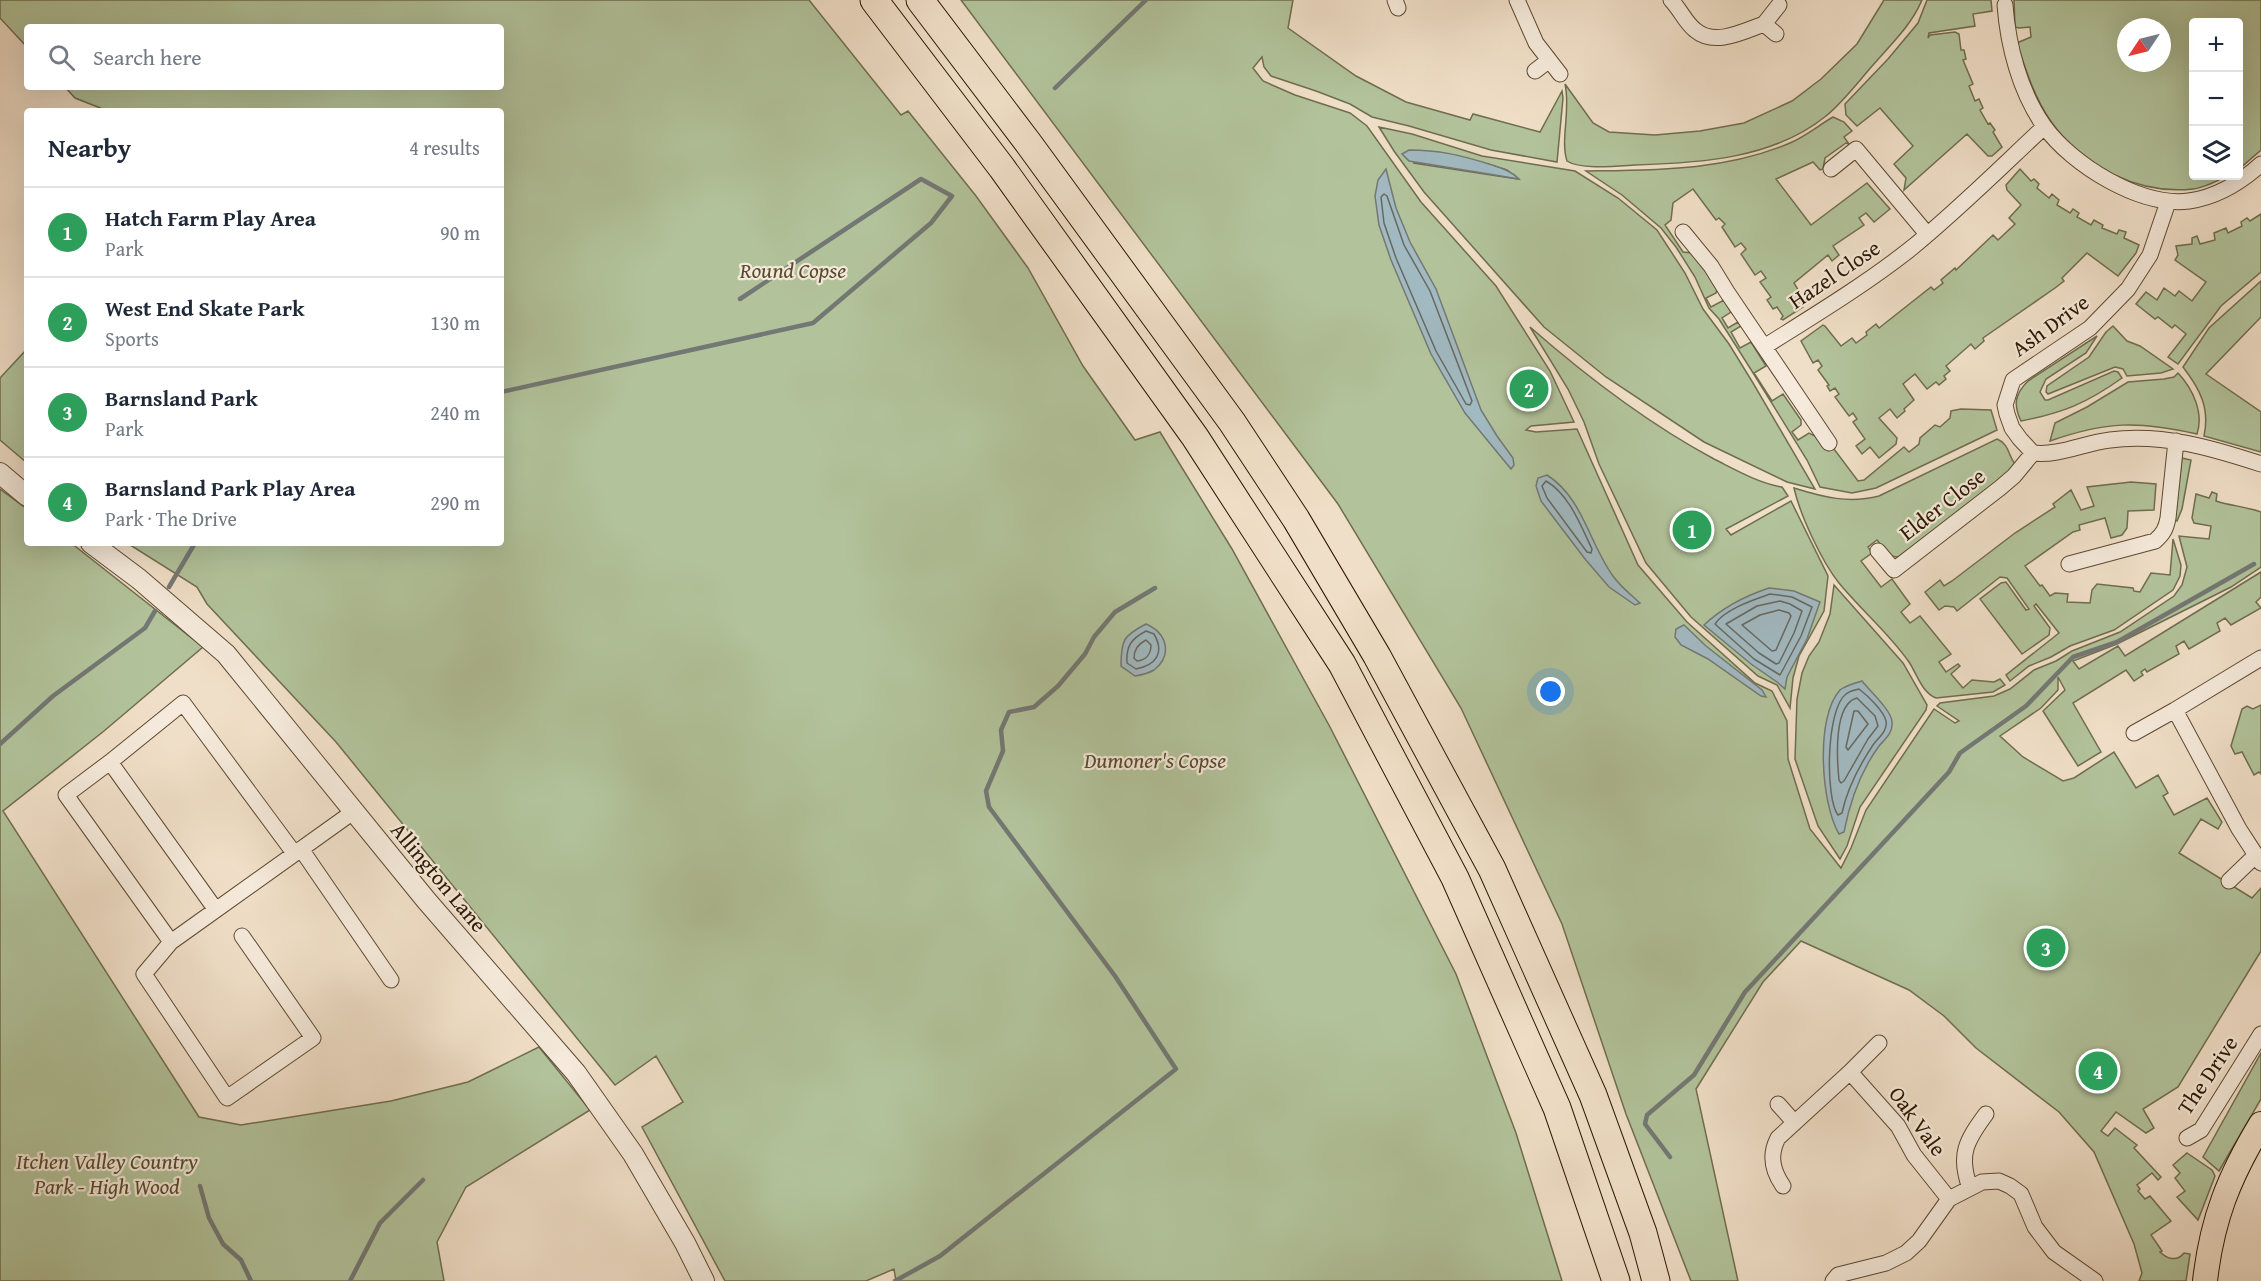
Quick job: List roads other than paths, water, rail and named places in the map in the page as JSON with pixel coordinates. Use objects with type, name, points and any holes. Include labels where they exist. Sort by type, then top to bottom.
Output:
[{"type":"highway","points":[[874,0],[1002,168],[1188,427],[1342,664],[1460,889],[1557,1108],[1616,1281]]},
{"type":"highway","points":[[920,0],[1029,144],[1232,422],[1296,519],[1377,656],[1492,869],[1593,1095],[1643,1233],[1656,1281]]},
{"type":"main road","points":[[2205,1281],[2209,1249],[2225,1192],[2238,1163],[2261,1124]]},
{"type":"street","points":[[1517,0],[1532,35],[1548,61],[1560,74]]},
{"type":"street","points":[[1671,0],[1695,31],[1708,37],[1725,37],[1770,29],[1779,5]]},
{"type":"street","points":[[2005,5],[2008,28],[2023,87],[2044,127],[2067,151],[2100,176],[2138,193],[2168,202],[2190,201],[2223,192],[2247,177],[2261,164]]},
{"type":"street","points":[[1534,71],[1548,61]]},
{"type":"street","name":"Hazel Close","points":[[1764,347],[1874,276],[1958,208],[2044,127]]},
{"type":"street","points":[[1831,169],[1856,149],[1927,234]]},
{"type":"street","name":"Ash Drive","points":[[2033,453],[2012,428],[2007,414],[2006,405],[2013,380],[2090,328],[2128,289],[2150,255],[2168,202]]},
{"type":"street","points":[[1683,232],[1711,266],[1829,443]]},
{"type":"street","points":[[2033,453],[2056,452],[2080,445],[2145,437],[2176,441],[2261,464]]},
{"type":"street","points":[[2069,564],[2155,541],[2162,535],[2168,518],[2176,441]]},
{"type":"street","name":"Elder Close","points":[[1878,551],[1894,570],[2000,488],[2014,476],[2033,453]]},
{"type":"street","points":[[0,473],[24,493]]},
{"type":"street","name":"Allington Lane","points":[[95,546],[139,579],[226,654],[353,812],[576,1073],[633,1154],[685,1243],[704,1281]]},
{"type":"street","points":[[2134,734],[2261,658]]},
{"type":"street","points":[[171,942],[66,795],[183,703],[298,851],[391,980]]},
{"type":"street","points":[[2175,710],[2258,859],[2229,881]]},
{"type":"street","points":[[110,762],[216,910]]},
{"type":"street","points":[[242,936],[313,1038],[227,1098],[144,974],[171,942],[353,812]]},
{"type":"street","name":"The Drive","points":[[2187,1138],[2201,1130],[2261,1034]]},
{"type":"street","points":[[1783,1186],[1772,1166],[1773,1147],[1778,1138],[1880,1043]]},
{"type":"street","name":"Oak Vale","points":[[1850,1072],[1898,1126],[1914,1155],[1949,1199]]},
{"type":"street","points":[[1778,1104],[1794,1122]]},
{"type":"street","points":[[1970,1188],[1965,1175],[1963,1158],[1970,1137],[1986,1114]]},
{"type":"street","points":[[1833,1281],[1838,1275],[1886,1263],[1906,1253],[1919,1241],[1949,1199],[1982,1182],[1999,1181],[2021,1194],[2035,1227],[2054,1252],[2095,1281]]},
{"type":"water","points":[[1409,150],[1440,152],[1468,158],[1505,170],[1519,179],[1409,161],[1402,154]]},
{"type":"water","points":[[1386,169],[1396,208],[1410,242],[1436,289],[1481,410],[1513,458],[1514,465],[1511,469],[1465,413],[1431,354],[1391,260],[1379,225],[1375,196],[1378,180]]},
{"type":"water","points":[[1547,475],[1569,496],[1577,508],[1613,576],[1640,603],[1635,605],[1609,587],[1541,501],[1536,486],[1538,478]]},
{"type":"water","points":[[1769,588],[1794,591],[1820,602],[1807,639],[1787,677],[1785,689],[1704,625],[1735,603]]},
{"type":"water","points":[[1146,624],[1159,633],[1163,639],[1164,658],[1154,670],[1135,676],[1121,666],[1123,644],[1132,632]]},
{"type":"water","points":[[1684,625],[1706,646],[1762,690],[1766,697],[1761,696],[1708,659],[1681,645],[1675,637],[1676,629]]},
{"type":"water","points":[[1862,681],[1888,712],[1892,726],[1861,776],[1849,809],[1844,832],[1839,834],[1828,803],[1825,782],[1823,761],[1827,720],[1832,703],[1840,690]]},
{"type":"waterway","points":[[1055,88],[1146,0]]},
{"type":"waterway","points":[[504,391],[813,323],[931,223],[952,196],[921,179],[740,299]]},
{"type":"waterway","points":[[169,587],[193,546]]},
{"type":"waterway","points":[[1670,1157],[1645,1124],[1647,1115],[1694,1075],[1745,992],[1949,772],[1960,753],[2026,706],[2073,657],[2117,642],[2254,564]]},
{"type":"waterway","points":[[895,1281],[940,1256],[1176,1069],[1115,976],[989,807],[986,791],[1003,751],[1001,730],[1009,712],[1034,707],[1058,686],[1085,654],[1094,637],[1115,612],[1155,588]]},
{"type":"waterway","points":[[0,744],[53,696],[145,628],[155,611]]},
{"type":"waterway","points":[[350,1281],[380,1223],[423,1180]]},
{"type":"waterway","points":[[200,1186],[209,1218],[223,1244],[241,1260],[251,1281]]},
{"type":"place","name":"West End Skate Park","points":[[1529,389]]},
{"type":"place","name":"Hatch Farm Play Area","points":[[1692,530]]},
{"type":"place","name":"Barnsland Park","points":[[2046,948]]},
{"type":"place","name":"Barnsland Park Play Area","points":[[2098,1071]]},
{"type":"park label","name":"Round Copse","points":[[793,270]]},
{"type":"park label","name":"Dumoner's Copse","points":[[1155,760]]},
{"type":"park label","name":"Itchen Valley Country Park - High Wood","points":[[107,1174]]}]
